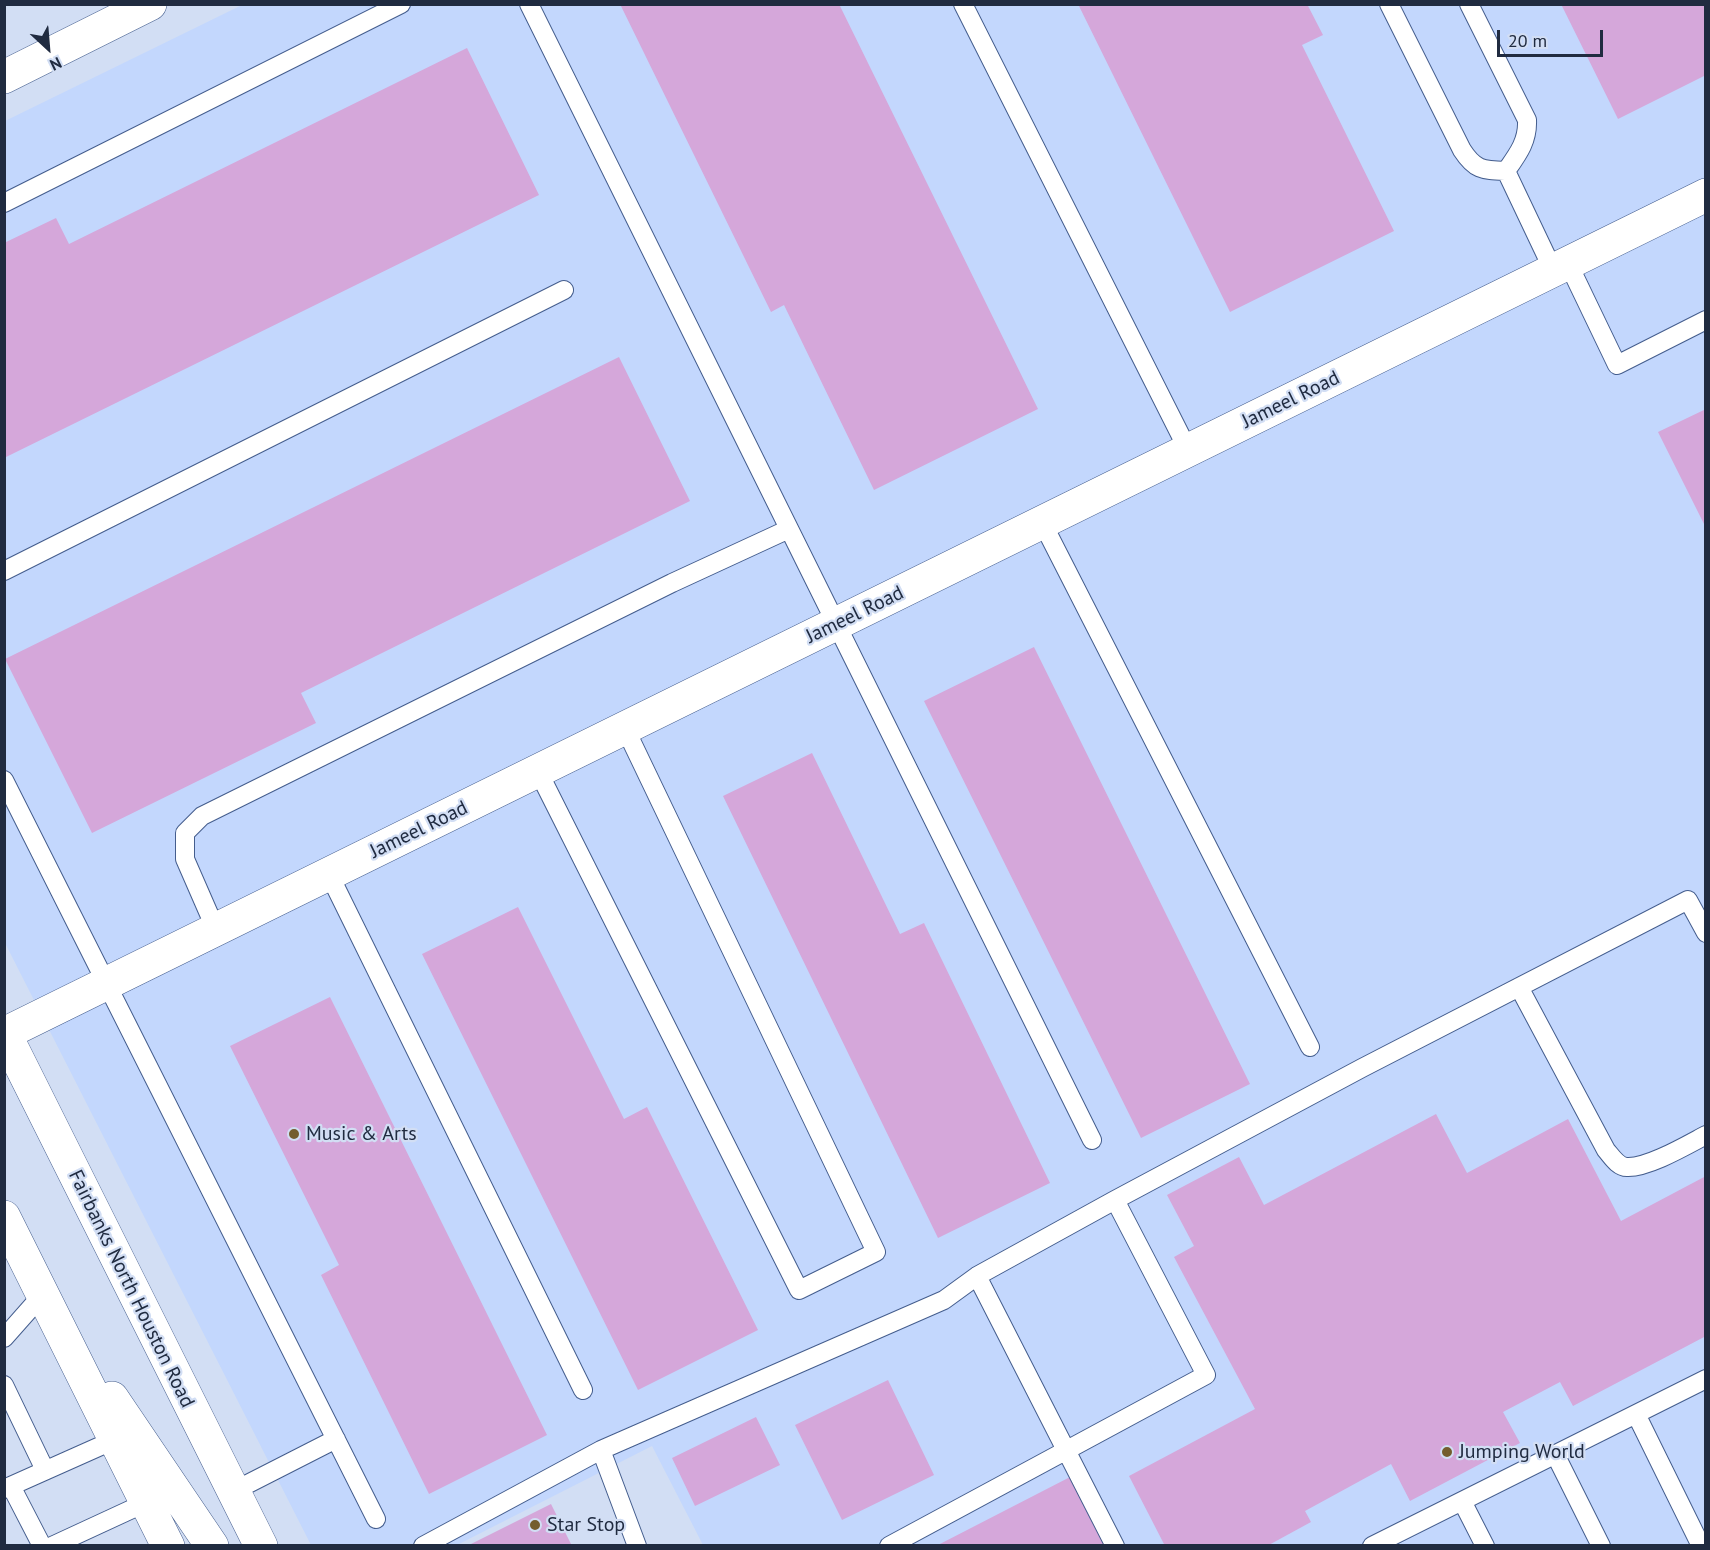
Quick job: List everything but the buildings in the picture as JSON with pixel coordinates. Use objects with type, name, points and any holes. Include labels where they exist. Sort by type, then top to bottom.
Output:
[{"type":"street","points":[[4,77],[150,4]]},
{"type":"street","name":"Jameel Road","points":[[5,1033],[1706,195]]},
{"type":"street","name":"Fairbanks North Houston Road","points":[[5,1033],[232,1492],[261,1545]]},
{"type":"street","points":[[4,1217],[168,1545]]},
{"type":"street","points":[[43,1294],[212,1545]]},
{"type":"lane","points":[[4,203],[401,4]]},
{"type":"lane","points":[[529,4],[1092,1140]]},
{"type":"lane","points":[[963,4],[1188,450]]},
{"type":"lane","points":[[1389,4],[1462,150],[1472,165],[1487,170],[1506,171]]},
{"type":"lane","points":[[1469,4],[1527,120],[1527,133],[1521,151],[1506,171]]},
{"type":"lane","points":[[1506,171],[1617,365],[1706,320]]},
{"type":"lane","points":[[4,570],[564,290]]},
{"type":"lane","points":[[1042,522],[1310,1047]]},
{"type":"lane","points":[[216,930],[185,859],[185,832],[202,816],[672,583],[789,529]]},
{"type":"lane","points":[[538,771],[799,1290],[876,1252],[625,728]]},
{"type":"lane","points":[[4,780],[376,1519]]},
{"type":"lane","points":[[329,874],[583,1390]]},
{"type":"lane","points":[[423,1545],[601,1450],[944,1300],[977,1276],[1115,1200],[1688,900],[1706,933]]},
{"type":"lane","points":[[1519,987],[1606,1150],[1619,1165],[1628,1168],[1654,1160],[1706,1135]]},
{"type":"lane","points":[[889,1545],[1064,1449],[1206,1376],[1115,1200]]},
{"type":"lane","points":[[977,1276],[1115,1545]]},
{"type":"lane","points":[[4,1338],[43,1294]]},
{"type":"lane","points":[[1377,1544],[1706,1379]]},
{"type":"lane","points":[[4,1385],[45,1470]]},
{"type":"lane","points":[[1636,1414],[1701,1545]]},
{"type":"lane","points":[[232,1492],[336,1439]]},
{"type":"lane","points":[[42,1545],[8,1488],[114,1440]]},
{"type":"lane","points":[[601,1450],[637,1545]]},
{"type":"lane","points":[[1555,1454],[1601,1545]]},
{"type":"lane","points":[[1462,1501],[1485,1545]]},
{"type":"lane","points":[[52,1545],[145,1503]]},
{"type":"shaded area","points":[[242,5],[1705,5],[1705,1545],[703,1545],[652,1446],[457,1545],[311,1545],[5,943],[5,121]]},
{"type":"place","name":"Music & Arts","points":[[294,1134]]},
{"type":"place","name":"Jumping World","points":[[1447,1452]]},
{"type":"place","name":"Star Stop","points":[[535,1525]]}]
